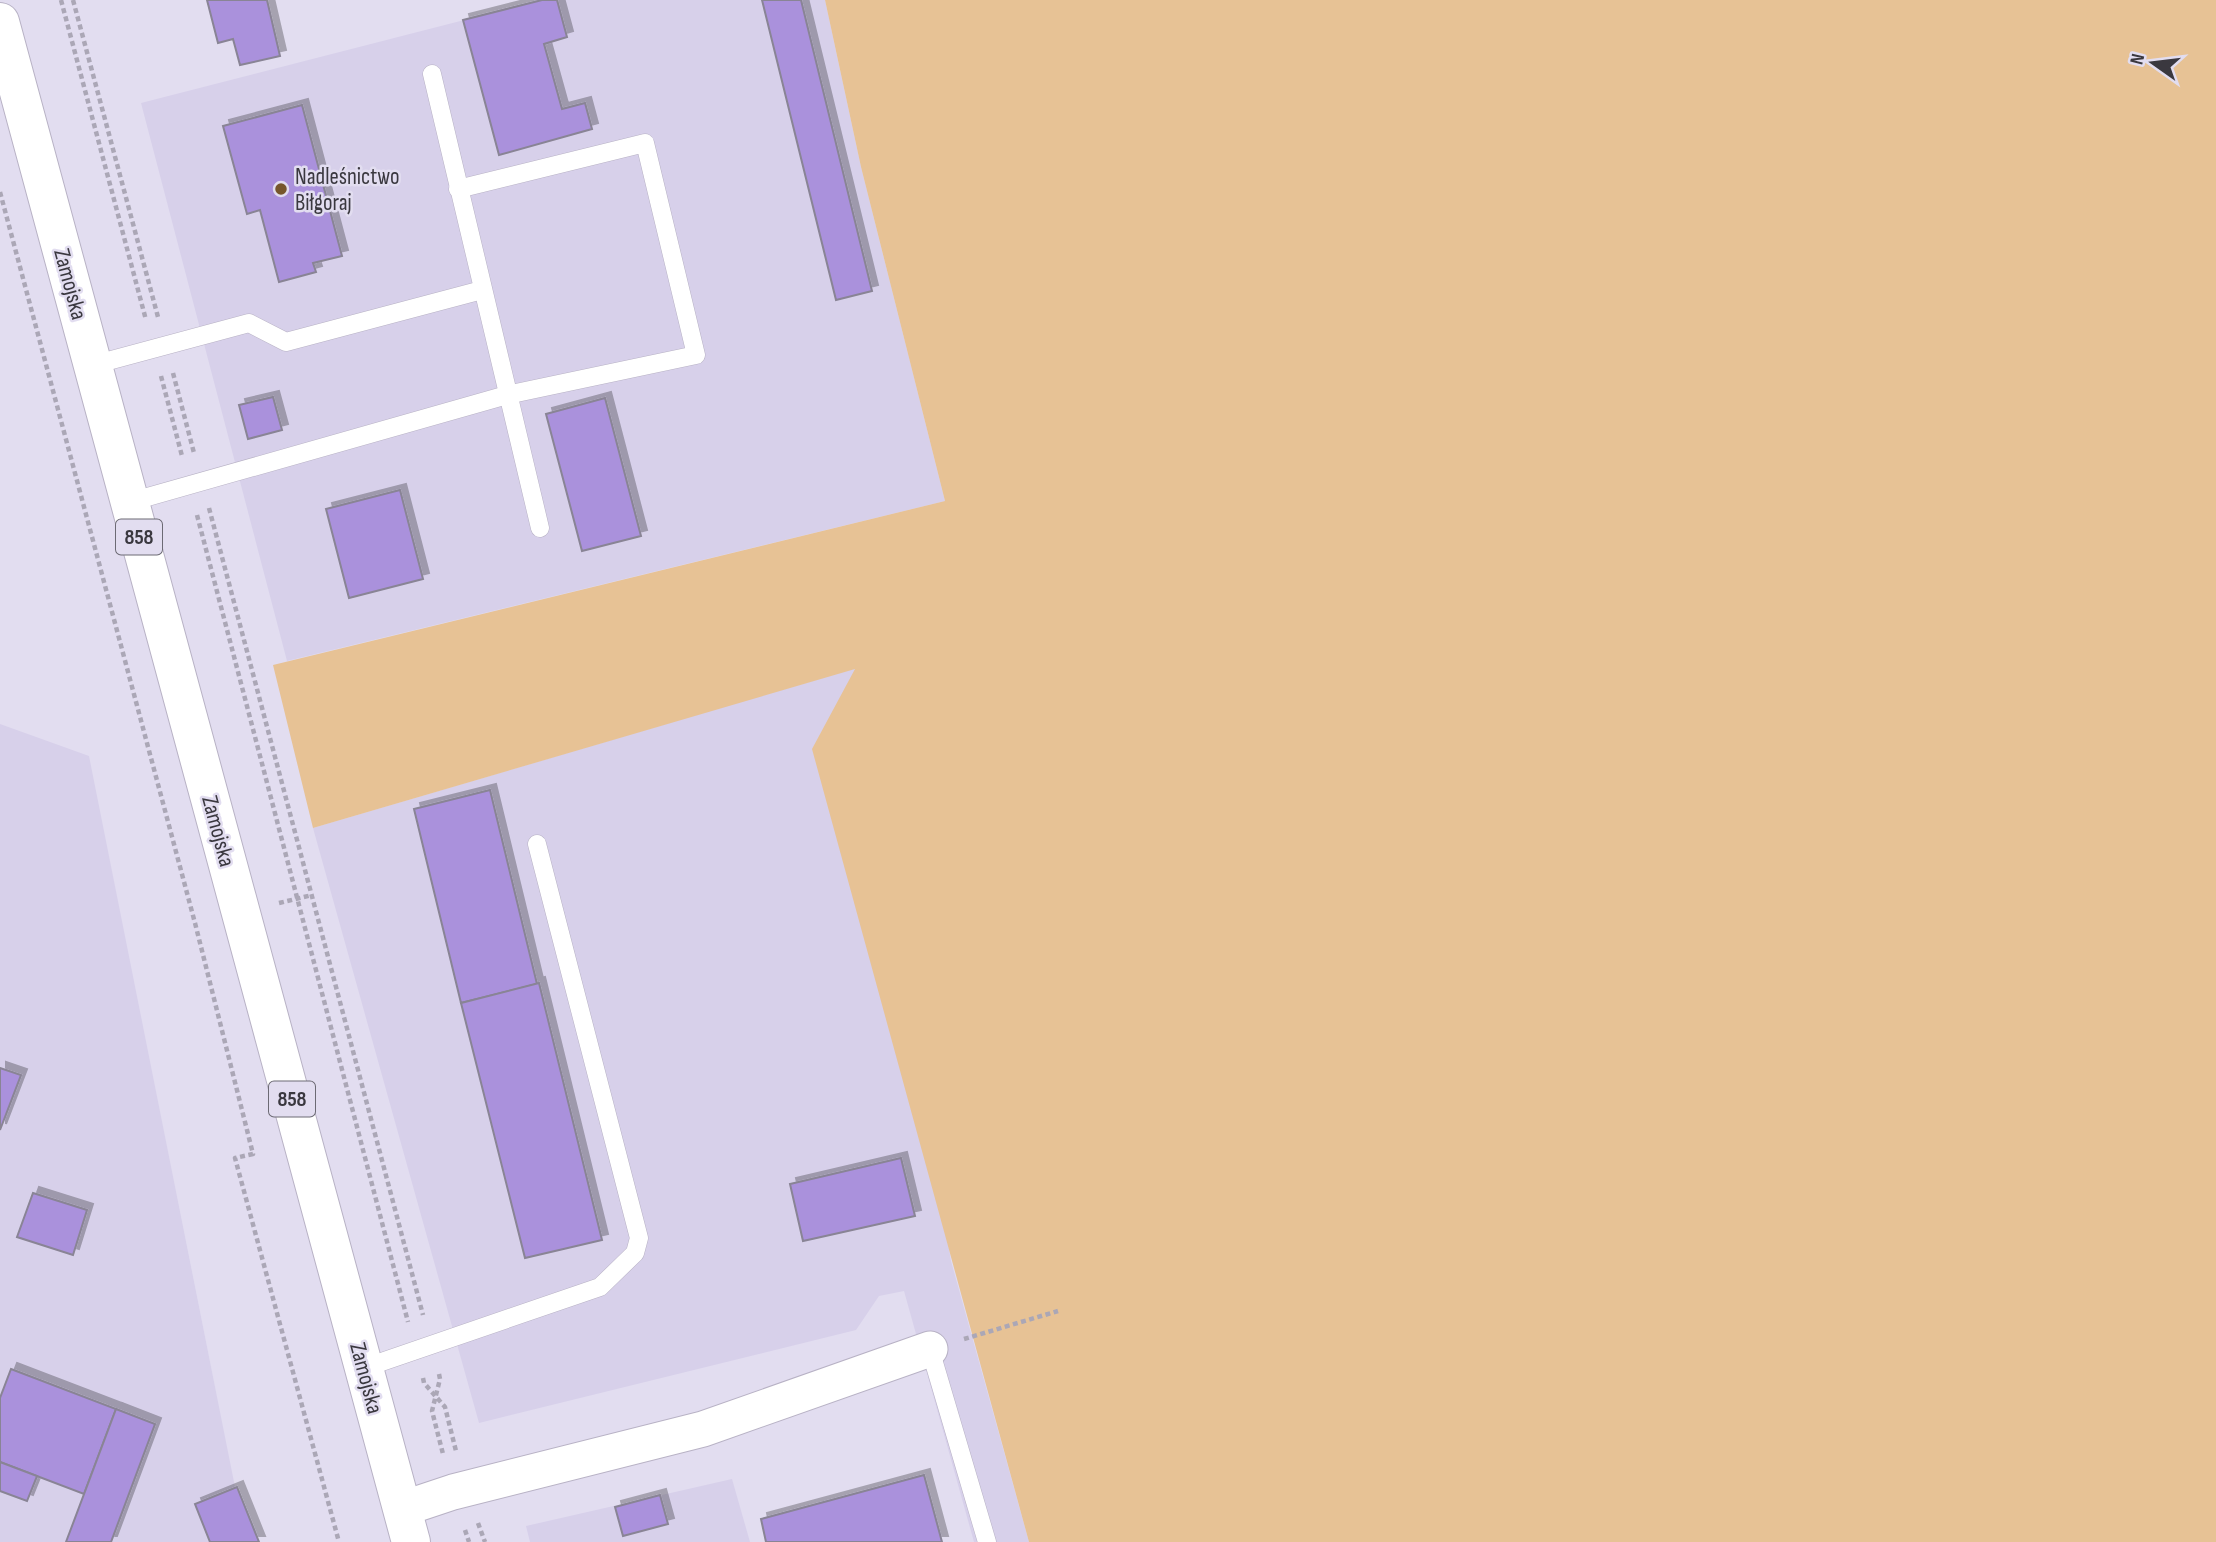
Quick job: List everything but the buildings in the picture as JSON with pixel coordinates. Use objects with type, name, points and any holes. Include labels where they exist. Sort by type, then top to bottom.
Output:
[{"type":"main road","name":"Zamojska","points":[[0,22],[407,1525]]},
{"type":"street","points":[[407,1525],[459,1491],[703,1429],[930,1349]]},
{"type":"lane","points":[[432,74],[540,528]]},
{"type":"lane","points":[[130,502],[508,395],[696,355],[645,142],[458,189]]},
{"type":"lane","points":[[93,365],[249,323],[286,342],[482,290]]},
{"type":"lane","points":[[364,1368],[600,1287],[635,1253],[639,1238],[537,844]]},
{"type":"lane","points":[[930,1349],[987,1542]]},
{"type":"path","points":[[61,0],[196,484],[424,1349],[425,1383],[445,1407],[469,1542]]},
{"type":"path","points":[[73,0],[159,347],[424,1349],[440,1378],[432,1411],[459,1491],[485,1542]]},
{"type":"path","points":[[0,192],[195,923],[253,1154],[234,1158],[339,1542]]},
{"type":"path","points":[[930,1349],[1058,1311]]},
{"type":"shaded area","points":[[542,0],[825,0],[861,167],[945,501],[287,661],[141,103]]},
{"type":"shaded area","points":[[825,0],[2216,0],[2216,1542],[1029,1542],[812,749],[855,669],[313,828],[273,665],[945,501],[861,167]]},
{"type":"shaded area","points":[[856,668],[951,1261],[1029,1542],[974,1542],[904,1291],[879,1296],[856,1330],[479,1423],[313,828]]},
{"type":"shaded area","points":[[0,724],[89,756],[246,1542],[0,1542]]},
{"type":"shaded area","points":[[732,1479],[750,1542],[530,1542],[526,1526]]},
{"type":"place","name":"Nadleśnictwo Biłgoraj","points":[[281,189]]}]
